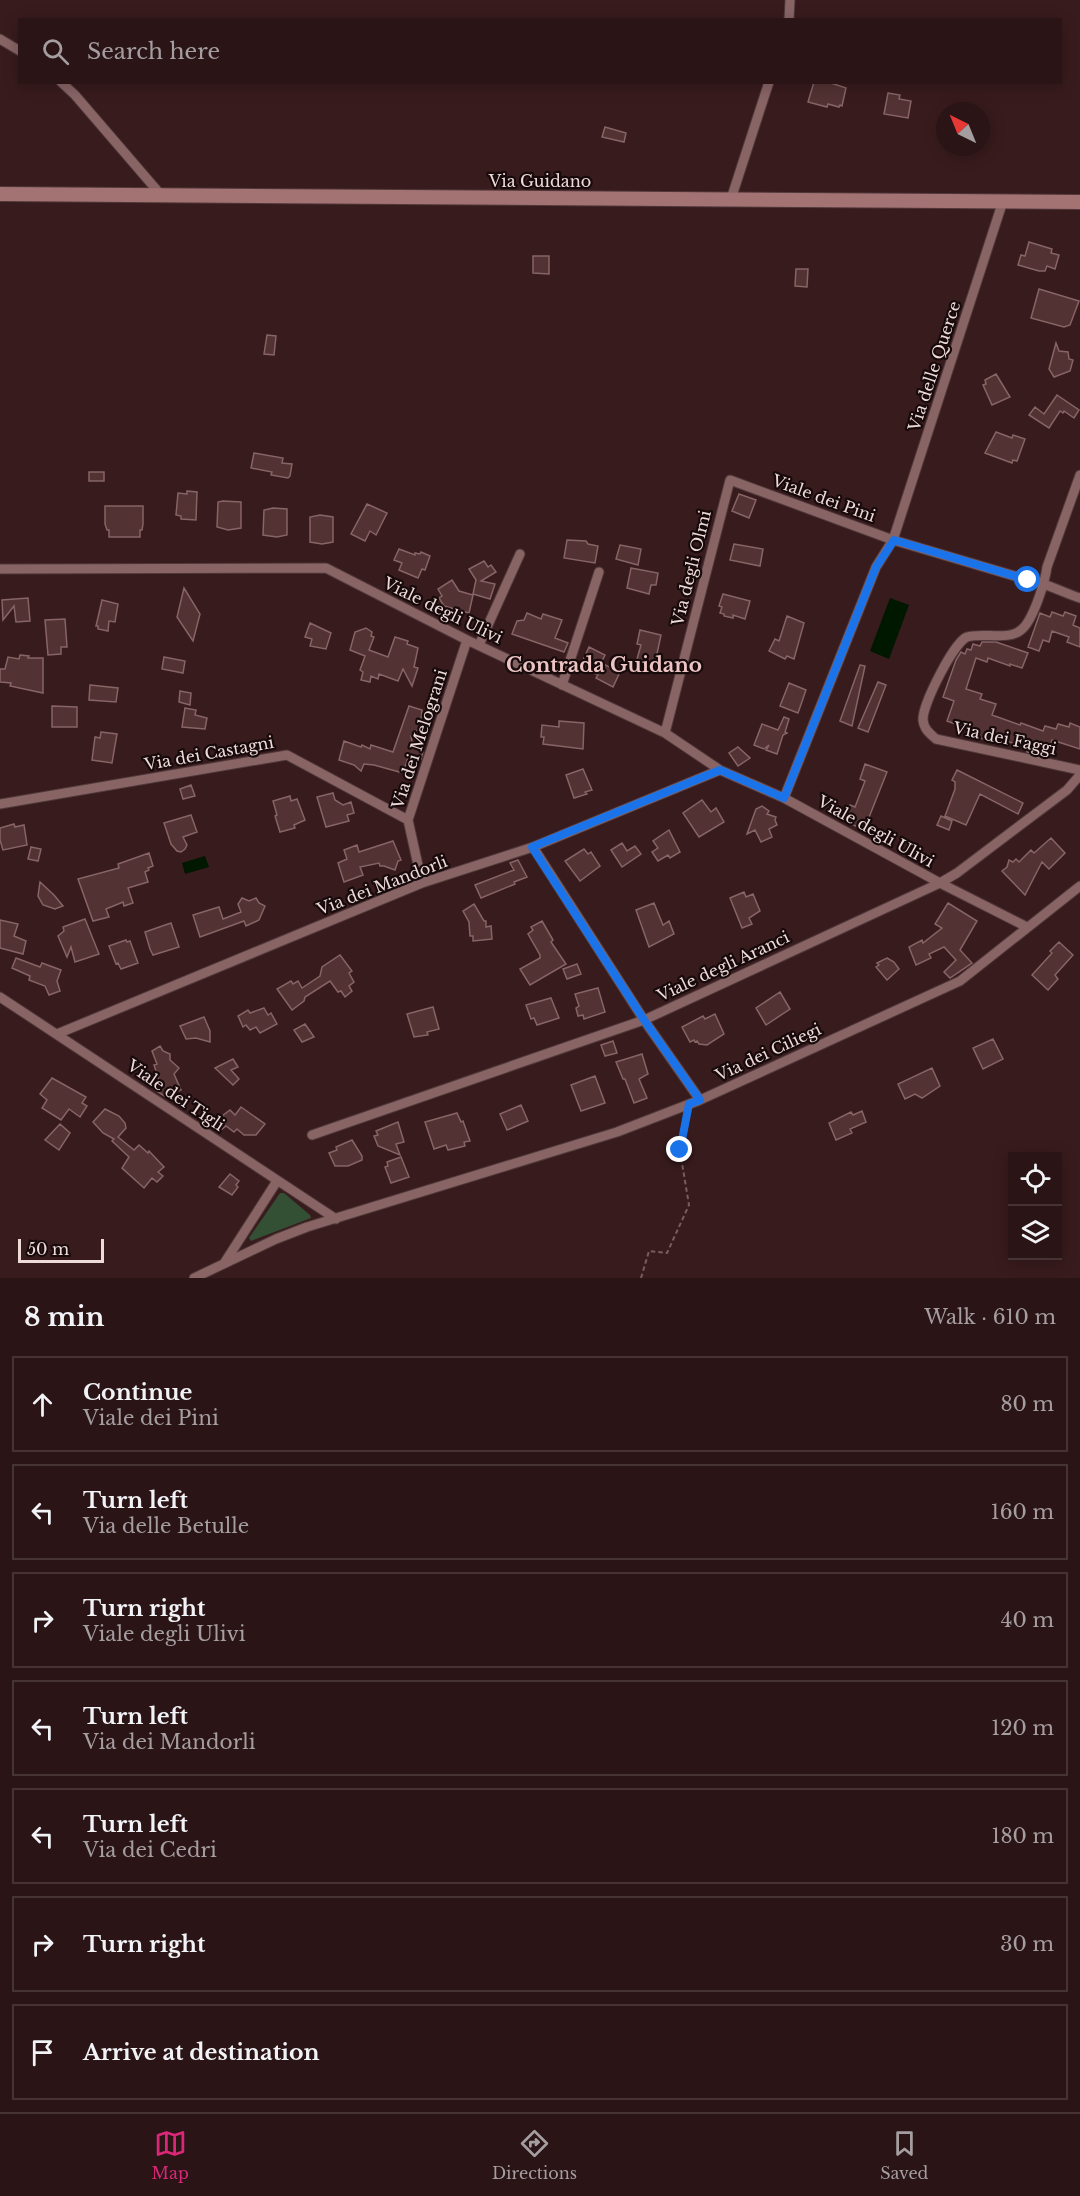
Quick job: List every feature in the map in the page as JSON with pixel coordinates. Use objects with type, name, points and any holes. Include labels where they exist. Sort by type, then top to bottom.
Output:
[{"type":"main road","name":"Via Guidano","points":[[0,194],[1080,202]]},
{"type":"street","points":[[789,18],[790,0]]},
{"type":"street","points":[[0,39],[18,50]]},
{"type":"street","points":[[63,84],[162,195]]},
{"type":"street","points":[[731,199],[768,84]]},
{"type":"street","name":"Via delle Querce","points":[[784,798],[876,567],[894,540],[1003,201]]},
{"type":"street","points":[[1045,583],[1047,567],[1080,475]]},
{"type":"street","name":"Viale dei Pini","points":[[730,480],[894,540],[1045,583],[1059,591],[1080,598]]},
{"type":"street","name":"Via degli Olmi","points":[[665,733],[730,480]]},
{"type":"street","points":[[479,645],[520,554]]},
{"type":"street","name":"Viale degli Ulivi","points":[[0,569],[326,568],[467,640],[665,733],[720,770],[784,798],[940,883],[1027,927]]},
{"type":"street","points":[[562,685],[598,572]]},
{"type":"street","name":"Via dei Faggi","points":[[1045,583],[1022,630],[1011,634],[966,638],[955,647],[926,705],[923,720],[926,731],[936,739],[1080,770]]},
{"type":"street","name":"Via dei Melograni","points":[[422,883],[408,819],[467,640]]},
{"type":"street","name":"Via dei Castagni","points":[[0,804],[287,754],[408,819]]},
{"type":"street","name":"Via dei Mandorli","points":[[57,1034],[422,883],[532,847],[720,770]]},
{"type":"street","name":"Viale degli Aranci","points":[[312,1135],[644,1020],[940,883],[957,873],[1067,790],[1080,775]]},
{"type":"street","points":[[532,847],[644,1020],[700,1100]]},
{"type":"street","name":"Via dei Ciliegi","points":[[194,1278],[224,1262],[297,1231],[606,1135],[700,1100],[960,981],[1080,885]]},
{"type":"street","name":"Viale dei Tigli","points":[[0,997],[336,1219]]},
{"type":"street","points":[[224,1262],[277,1181]]},
{"type":"path","points":[[641,1278],[649,1251],[668,1253],[689,1205],[680,1150],[689,1104]]},
{"type":"shaded area","points":[[890,598],[909,605],[889,659],[870,651]]},
{"type":"shaded area","points":[[205,856],[209,867],[185,874],[182,863]]},
{"type":"shaded area","points":[[280,1193],[284,1193],[311,1218],[251,1241],[249,1238]]},
{"type":"building","points":[[813,84],[834,84],[846,88],[842,106],[828,104],[827,107],[808,102]]},
{"type":"building","points":[[888,93],[900,95],[899,99],[911,101],[908,118],[884,114]]},
{"type":"building","points":[[605,127],[626,133],[624,142],[602,137]]},
{"type":"building","points":[[1029,242],[1052,249],[1051,253],[1059,255],[1055,269],[1047,266],[1045,271],[1039,271],[1018,265],[1021,255],[1025,256]]},
{"type":"building","points":[[533,256],[549,256],[549,274],[533,273]]},
{"type":"building","points":[[796,269],[808,269],[807,287],[795,286]]},
{"type":"building","points":[[1039,289],[1079,301],[1070,325],[1064,327],[1031,318]]},
{"type":"building","points":[[267,335],[276,336],[274,355],[264,354]]},
{"type":"building","points":[[1056,343],[1059,351],[1068,352],[1069,359],[1073,360],[1070,371],[1054,377],[1049,369]]},
{"type":"building","points":[[996,374],[1010,397],[992,405],[983,385],[986,384],[985,380]]},
{"type":"building","points":[[1057,395],[1079,410],[1074,418],[1060,411],[1049,428],[1029,415],[1035,407],[1044,414]]},
{"type":"building","points":[[996,432],[1012,438],[1013,435],[1025,439],[1017,461],[1013,460],[1012,463],[985,453]]},
{"type":"building","points":[[254,453],[283,458],[282,463],[292,464],[290,476],[288,478],[271,475],[272,472],[251,468]]},
{"type":"building","points":[[89,472],[104,472],[104,481],[89,481]]},
{"type":"building","points":[[187,491],[197,492],[196,520],[181,519],[181,516],[176,515],[178,493],[187,494]]},
{"type":"building","points":[[739,494],[756,500],[749,518],[732,511]]},
{"type":"building","points":[[218,502],[241,502],[241,528],[228,530],[217,527]]},
{"type":"building","points":[[367,504],[387,513],[376,535],[370,531],[365,541],[351,534]]},
{"type":"building","points":[[105,506],[143,506],[140,537],[109,537],[109,530],[105,524]]},
{"type":"building","points":[[287,509],[287,535],[277,537],[263,535],[264,510]]},
{"type":"building","points":[[320,515],[333,517],[333,542],[322,544],[310,542],[310,517]]},
{"type":"building","points":[[567,540],[586,541],[588,544],[598,546],[595,563],[564,558]]},
{"type":"building","points":[[734,544],[763,549],[760,566],[730,560]]},
{"type":"building","points":[[620,545],[641,549],[638,565],[616,559]]},
{"type":"building","points":[[399,549],[415,555],[421,552],[430,556],[425,570],[422,569],[418,578],[399,570],[402,563],[394,560]]},
{"type":"building","points":[[484,561],[496,572],[481,581],[495,584],[490,599],[473,594],[476,580],[469,569]]},
{"type":"building","points":[[631,568],[658,573],[656,585],[651,585],[649,594],[627,588]]},
{"type":"building","points":[[452,580],[459,591],[473,595],[469,613],[444,606],[439,598],[442,596],[438,589]]},
{"type":"building","points":[[184,588],[200,614],[193,641],[177,617]]},
{"type":"building","points":[[723,594],[750,601],[745,619],[733,615],[733,618],[724,616],[720,613],[722,607],[719,606]]},
{"type":"building","points":[[28,598],[30,621],[16,622],[14,606],[3,620],[2,600]]},
{"type":"building","points":[[102,600],[118,604],[115,622],[109,621],[108,631],[98,629],[96,626]]},
{"type":"building","points":[[1052,612],[1063,616],[1065,612],[1076,616],[1073,625],[1080,628],[1080,647],[1067,642],[1069,637],[1052,631],[1049,642],[1043,640],[1039,651],[1028,647],[1040,613],[1050,617]]},
{"type":"building","points":[[527,613],[541,619],[543,614],[562,620],[555,638],[568,643],[564,652],[512,634],[517,621],[524,620]]},
{"type":"building","points":[[787,616],[804,623],[794,659],[787,656],[785,659],[769,651],[775,639],[779,641]]},
{"type":"building","points":[[65,619],[67,647],[61,647],[61,654],[48,655],[45,620]]},
{"type":"building","points":[[310,623],[331,633],[326,649],[310,646],[312,639],[305,637]]},
{"type":"building","points":[[366,628],[372,632],[371,636],[374,637],[369,650],[388,657],[395,637],[408,641],[407,644],[418,648],[414,667],[418,668],[412,686],[403,669],[398,681],[379,674],[378,679],[371,676],[370,682],[361,680],[363,672],[360,670],[365,656],[350,650],[355,632]]},
{"type":"building","points":[[640,630],[661,635],[655,663],[637,659],[641,645],[637,644]]},
{"type":"building","points":[[982,642],[996,642],[1028,653],[1022,668],[988,658],[987,662],[976,658],[966,689],[982,694],[980,699],[996,704],[992,715],[1020,725],[1021,723],[1043,731],[1045,726],[1056,729],[1058,724],[1069,727],[1070,723],[1080,727],[1080,749],[1052,740],[1050,746],[1039,742],[1035,753],[1027,752],[1027,748],[1003,740],[1002,742],[991,738],[990,741],[973,736],[975,731],[947,721],[954,701],[943,697],[956,660],[961,652],[965,654],[967,649],[971,650],[973,644],[980,646]]},
{"type":"building","points":[[589,647],[605,655],[601,663],[620,672],[613,687],[596,678],[598,675],[580,667]]},
{"type":"building","points":[[20,655],[29,656],[28,658],[43,658],[43,693],[0,682],[0,669],[5,669],[8,657],[19,659]]},
{"type":"building","points":[[164,657],[185,661],[183,673],[162,669]]},
{"type":"building","points":[[860,665],[865,666],[852,726],[840,721]]},
{"type":"building","points":[[878,682],[886,685],[868,732],[858,728]]},
{"type":"building","points":[[789,683],[806,690],[798,713],[780,706]]},
{"type":"building","points":[[90,685],[118,688],[116,702],[89,700]]},
{"type":"building","points":[[180,691],[191,693],[190,705],[179,702]]},
{"type":"building","points":[[52,706],[77,707],[77,727],[52,727]]},
{"type":"building","points":[[409,706],[422,710],[421,720],[427,722],[411,736],[413,747],[423,752],[421,759],[409,755],[403,773],[364,764],[361,771],[354,765],[339,760],[344,741],[361,747],[362,745],[370,749],[371,745],[393,752]]},
{"type":"building","points":[[185,708],[196,710],[195,715],[207,718],[205,729],[182,727]]},
{"type":"building","points":[[784,717],[789,719],[785,732],[787,733],[783,735],[777,754],[766,750],[769,745],[764,749],[754,745],[762,724],[778,730]]},
{"type":"building","points":[[559,721],[584,723],[583,749],[543,744],[542,725],[559,727]]},
{"type":"building","points":[[101,732],[117,734],[112,763],[92,760],[95,737],[100,738]]},
{"type":"building","points":[[738,747],[750,758],[738,766],[729,753]]},
{"type":"building","points":[[865,764],[887,772],[864,830],[843,820],[850,805],[855,807],[865,781],[860,779]]},
{"type":"building","points":[[583,769],[592,790],[574,798],[566,775]]},
{"type":"building","points":[[957,770],[1023,803],[1018,814],[980,794],[966,825],[945,816],[955,789],[955,782],[952,780]]},
{"type":"building","points":[[191,785],[195,796],[183,799],[180,789]]},
{"type":"building","points":[[333,793],[335,800],[343,805],[351,802],[354,813],[347,815],[349,821],[326,827],[317,797]]},
{"type":"building","points":[[290,796],[291,801],[297,799],[305,820],[294,825],[295,828],[280,832],[273,801]]},
{"type":"building","points":[[702,800],[711,812],[716,808],[724,822],[699,837],[683,813]]},
{"type":"building","points":[[762,806],[769,811],[767,814],[776,817],[777,825],[769,829],[772,837],[761,842],[755,830],[747,834],[756,809]]},
{"type":"building","points":[[191,815],[197,832],[183,837],[187,845],[181,852],[177,851],[171,844],[164,823]]},
{"type":"building","points":[[941,816],[952,821],[949,830],[937,825]]},
{"type":"building","points":[[14,824],[15,827],[24,825],[27,845],[3,850],[0,828]]},
{"type":"building","points":[[669,830],[680,852],[658,861],[652,852],[658,848],[653,841]]},
{"type":"building","points":[[1051,838],[1065,853],[1049,869],[1042,862],[1025,895],[1002,871],[1007,867],[1009,860],[1013,862],[1016,859],[1019,862],[1031,850],[1034,853]]},
{"type":"building","points":[[393,841],[401,860],[398,861],[395,870],[380,866],[379,863],[360,867],[363,875],[344,882],[338,863],[347,859],[344,850],[357,845],[359,852]]},
{"type":"building","points":[[622,843],[627,851],[635,846],[641,854],[622,867],[611,850]]},
{"type":"building","points":[[31,847],[41,849],[38,861],[28,859]]},
{"type":"building","points":[[584,849],[588,854],[591,852],[600,866],[580,881],[565,861]]},
{"type":"building","points":[[149,853],[153,866],[145,872],[148,882],[128,888],[133,903],[124,906],[123,902],[106,909],[109,917],[93,921],[78,879],[119,868],[118,864]]},
{"type":"building","points":[[518,860],[527,877],[481,898],[475,885],[514,870],[510,863]]},
{"type":"building","points":[[40,882],[63,906],[55,909],[43,905],[38,896]]},
{"type":"building","points":[[744,892],[746,897],[753,894],[760,911],[749,918],[752,924],[742,928],[730,898]]},
{"type":"building","points":[[242,898],[249,901],[256,898],[265,906],[259,920],[246,926],[244,921],[200,937],[193,915],[219,907],[223,919],[241,912],[238,904]]},
{"type":"building","points":[[654,903],[663,925],[669,921],[674,934],[649,947],[636,910]]},
{"type":"building","points":[[948,903],[977,921],[960,950],[972,963],[950,978],[944,972],[956,960],[944,947],[929,954],[931,958],[916,965],[909,947],[922,940],[923,943],[942,928],[935,924]]},
{"type":"building","points":[[474,904],[486,921],[486,927],[491,926],[492,939],[473,941],[473,936],[470,936],[469,922],[463,911]]},
{"type":"building","points":[[85,919],[99,954],[75,962],[71,947],[67,957],[58,936],[64,931],[63,927]]},
{"type":"building","points":[[0,920],[18,924],[14,936],[26,941],[23,954],[0,948]]},
{"type":"building","points":[[542,921],[553,940],[551,942],[566,964],[530,985],[520,969],[540,958],[528,934],[533,930],[531,927]]},
{"type":"building","points":[[171,923],[179,947],[153,955],[145,932]]},
{"type":"building","points":[[126,940],[130,941],[138,963],[121,969],[118,963],[116,964],[109,946]]},
{"type":"building","points":[[1059,942],[1073,955],[1055,975],[1058,979],[1048,990],[1032,975]]},
{"type":"building","points":[[340,955],[352,971],[349,973],[354,982],[349,986],[352,991],[345,997],[330,981],[305,997],[304,1001],[292,1010],[277,989],[291,981],[293,984],[298,981],[302,988],[320,976],[322,967]]},
{"type":"building","points":[[16,958],[40,967],[42,963],[61,970],[57,981],[60,991],[49,995],[45,986],[29,980],[30,976],[12,968]]},
{"type":"building","points":[[887,958],[899,969],[887,980],[876,967],[879,965],[877,963]]},
{"type":"building","points":[[577,964],[581,974],[567,979],[563,969]]},
{"type":"building","points":[[598,988],[605,1012],[584,1019],[583,1015],[578,1016],[576,1008],[579,1006],[575,994]]},
{"type":"building","points":[[780,992],[790,1009],[766,1025],[756,1008]]},
{"type":"building","points":[[551,998],[559,1018],[537,1025],[534,1018],[531,1019],[526,1005]]},
{"type":"building","points":[[433,1007],[439,1029],[427,1032],[428,1035],[414,1037],[407,1014]]},
{"type":"building","points":[[264,1008],[268,1015],[271,1013],[277,1024],[260,1033],[256,1027],[250,1030],[246,1025],[243,1027],[238,1016],[248,1010],[250,1013]]},
{"type":"building","points":[[715,1014],[724,1034],[707,1045],[699,1044],[694,1040],[690,1042],[682,1027],[703,1016],[705,1019]]},
{"type":"building","points":[[204,1017],[210,1031],[210,1042],[196,1038],[186,1039],[180,1026]]},
{"type":"building","points":[[305,1024],[314,1037],[302,1042],[294,1030]]},
{"type":"building","points":[[993,1039],[1003,1059],[983,1069],[973,1048]]},
{"type":"building","points":[[613,1041],[617,1053],[605,1056],[601,1045]]},
{"type":"building","points":[[160,1046],[163,1051],[170,1054],[170,1060],[179,1068],[174,1074],[181,1090],[166,1097],[155,1090],[161,1087],[152,1051]]},
{"type":"building","points":[[642,1054],[648,1074],[639,1079],[647,1098],[634,1103],[616,1062]]},
{"type":"building","points":[[233,1059],[238,1067],[231,1070],[239,1079],[233,1085],[215,1068]]},
{"type":"building","points":[[932,1068],[940,1086],[922,1098],[915,1094],[905,1099],[898,1084]]},
{"type":"building","points":[[595,1076],[605,1103],[581,1111],[571,1085]]},
{"type":"building","points":[[52,1078],[86,1097],[82,1103],[87,1106],[80,1117],[69,1109],[61,1120],[42,1108],[47,1100],[40,1094]]},
{"type":"building","points":[[521,1105],[528,1121],[507,1130],[500,1114]]},
{"type":"building","points":[[241,1107],[265,1124],[256,1135],[244,1135],[237,1129],[234,1132],[226,1126],[221,1130],[214,1122],[230,1110],[235,1115]]},
{"type":"building","points":[[105,1109],[119,1116],[125,1123],[126,1128],[118,1137],[134,1150],[139,1145],[148,1153],[149,1151],[164,1167],[158,1172],[163,1176],[157,1182],[152,1178],[144,1188],[122,1168],[129,1157],[112,1141],[114,1139],[103,1133],[93,1122]]},
{"type":"building","points":[[862,1111],[866,1122],[850,1129],[852,1133],[836,1140],[829,1123],[851,1112],[853,1115]]},
{"type":"building","points":[[457,1113],[461,1122],[463,1121],[470,1141],[464,1142],[465,1146],[448,1150],[446,1145],[434,1149],[425,1122]]},
{"type":"building","points":[[398,1122],[404,1142],[396,1144],[400,1155],[378,1146],[374,1136],[378,1135],[376,1131]]},
{"type":"building","points":[[60,1124],[70,1133],[59,1150],[45,1140]]},
{"type":"building","points":[[352,1140],[362,1160],[348,1166],[335,1166],[329,1153]]},
{"type":"building","points":[[401,1157],[409,1177],[391,1183],[385,1167],[388,1166],[387,1162]]},
{"type":"building","points":[[230,1174],[239,1181],[232,1195],[219,1187]]},
{"type":"district","name":"Contrada Guidano","points":[[604,665]]},
{"type":"route","points":[[680,1150],[689,1104],[700,1100],[644,1020],[532,847],[720,770],[784,798],[876,567],[894,540],[1028,580]]}]
